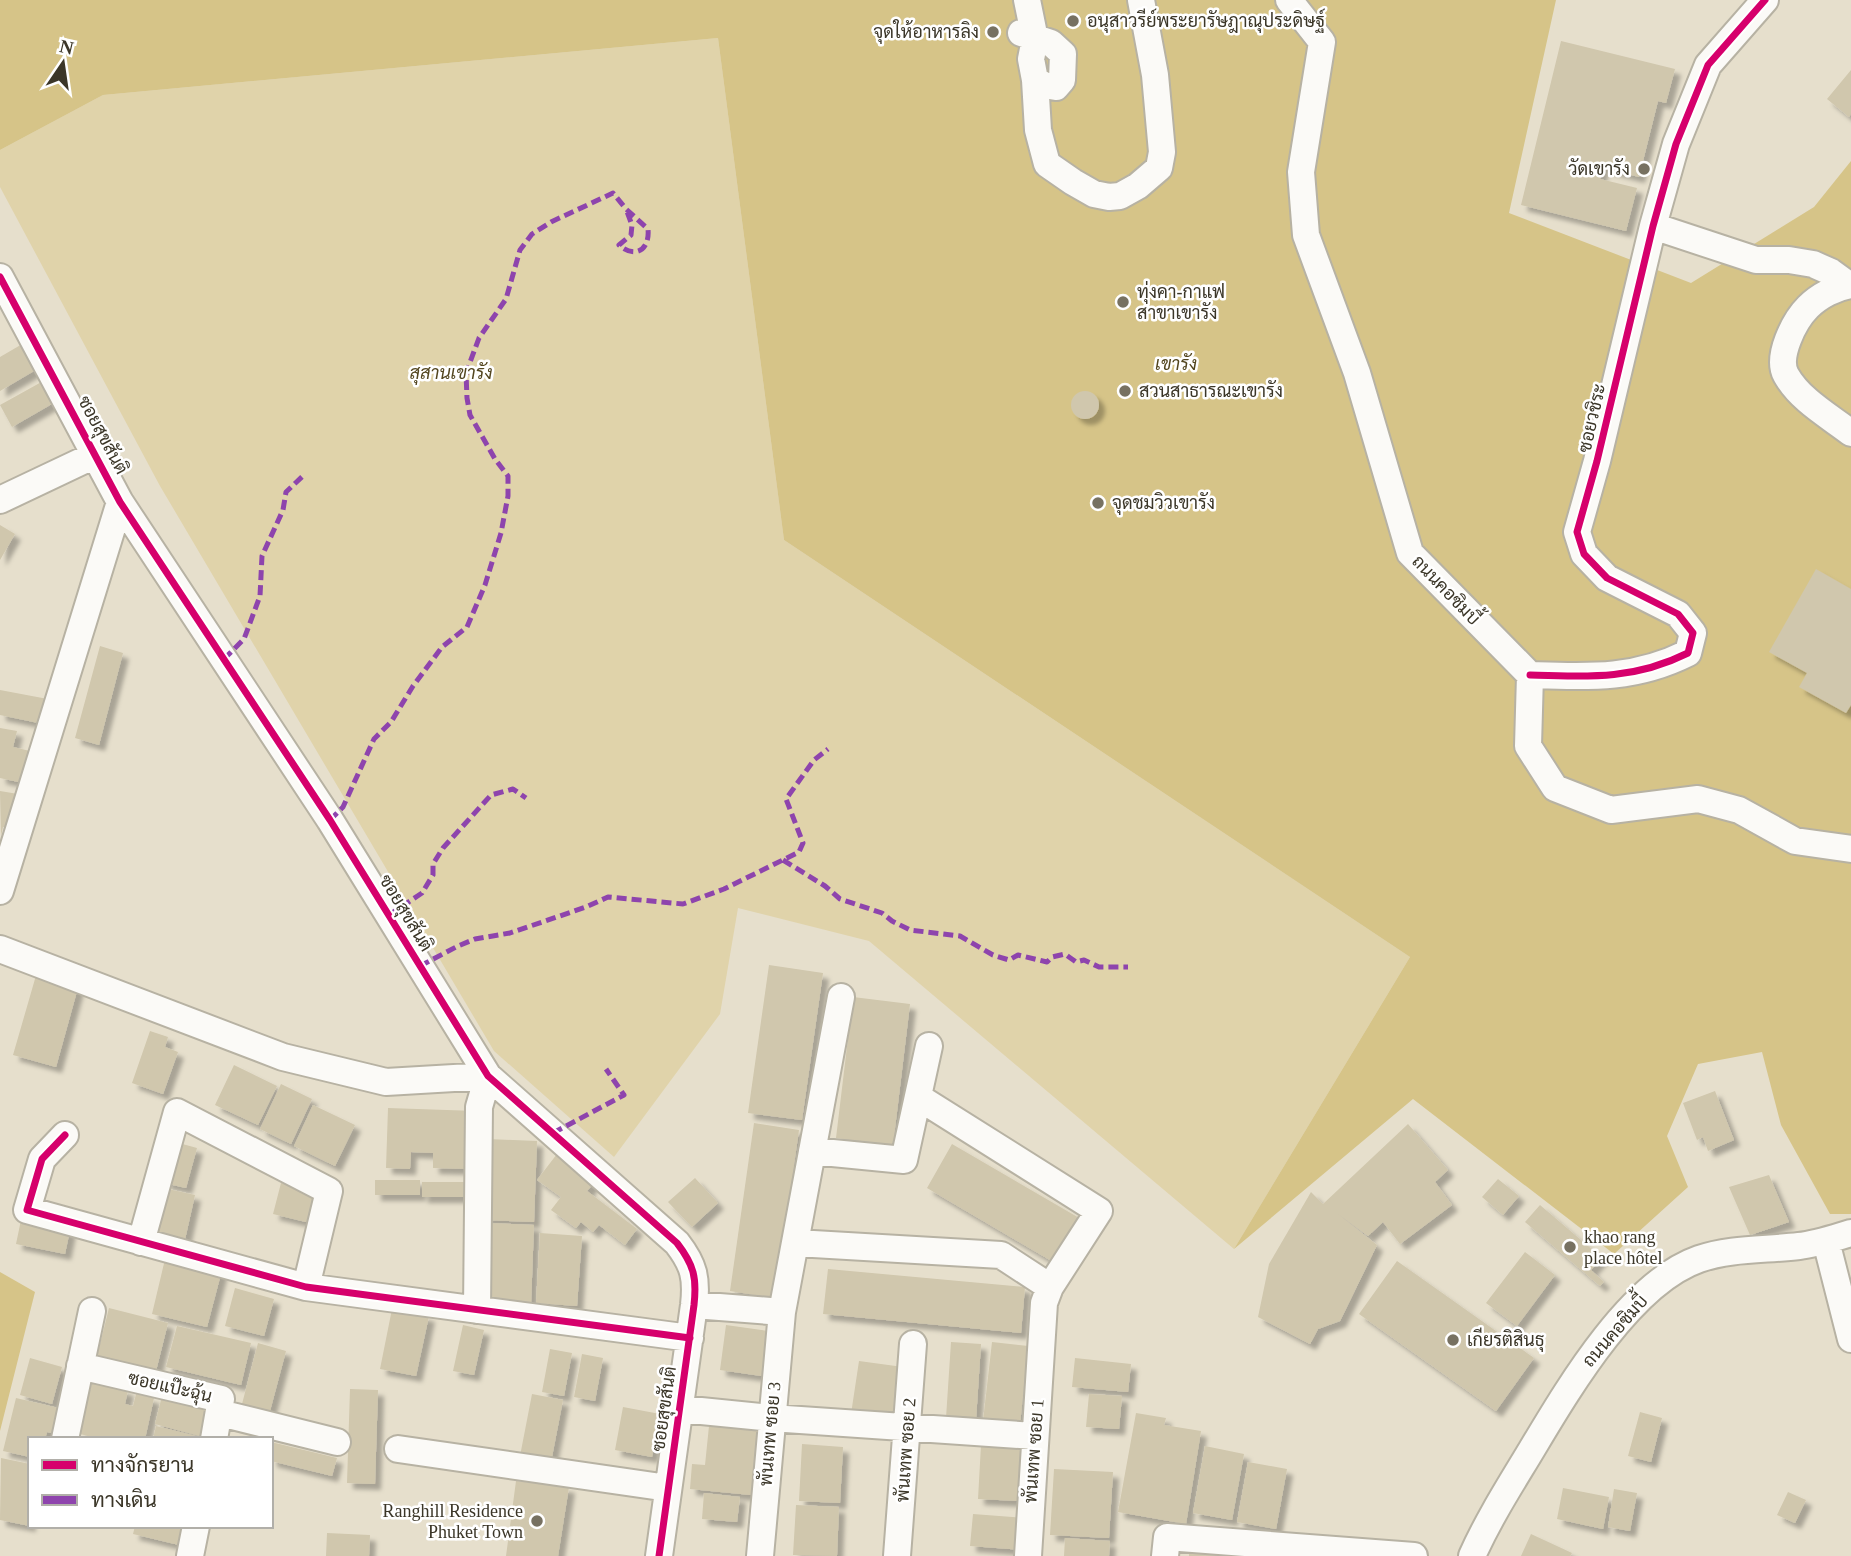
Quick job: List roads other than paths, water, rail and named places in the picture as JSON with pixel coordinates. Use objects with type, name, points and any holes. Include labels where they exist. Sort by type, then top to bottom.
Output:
[{"type":"street","points":[[1007,0],[1030,53]]},
{"type":"street","points":[[1027,0],[1038,130],[1047,164],[1094,194],[1109,197],[1128,193],[1159,168],[1162,152],[1155,75],[1141,0]]},
{"type":"street","name":"ถนนคอซิมบี้","points":[[1289,0],[1322,42],[1301,172],[1306,235],[1357,373],[1410,553],[1530,675]]},
{"type":"street","name":"ซอยวชิระ","points":[[1530,675],[1599,678],[1663,665],[1688,653],[1693,633],[1678,614],[1607,578],[1584,554],[1577,532],[1676,144],[1708,65],[1765,0]]},
{"type":"street","points":[[1653,226],[1756,260],[1789,260],[1813,264],[1850,285]]},
{"type":"street","name":"ซอยสุขสันติ","points":[[0,277],[97,454],[120,502],[330,820],[488,1076],[677,1243],[691,1262],[696,1286],[694,1305],[659,1556]]},
{"type":"street","points":[[1850,285],[1833,290],[1808,306],[1783,350],[1784,373],[1800,393],[1851,433]]},
{"type":"street","points":[[0,500],[97,454]]},
{"type":"street","points":[[1,887],[120,502]]},
{"type":"street","points":[[1530,675],[1528,746],[1555,788],[1611,810],[1698,799],[1739,810],[1795,841],[1851,849]]},
{"type":"street","points":[[0,949],[284,1057],[386,1082],[488,1076],[480,1107],[477,1310]]},
{"type":"street","name":"พันเทพ ซอย 3","points":[[760,1556],[782,1312],[841,997]]},
{"type":"street","points":[[812,1151],[904,1160],[929,1046]]},
{"type":"street","points":[[796,1244],[1001,1255],[1050,1286],[1099,1212],[918,1097]]},
{"type":"street","points":[[141,1242],[177,1112],[329,1191],[306,1287]]},
{"type":"street","points":[[65,1135],[42,1159],[27,1210],[306,1287],[690,1338]]},
{"type":"street","name":"ถนนคอซิมบี้","points":[[1472,1556],[1507,1488],[1580,1371],[1595,1349],[1656,1284],[1697,1260],[1720,1254],[1802,1246],[1851,1233]]},
{"type":"street","points":[[1826,1241],[1851,1339]]},
{"type":"street","name":"พันเทพ ซอย 1","points":[[1028,1556],[1044,1303],[1050,1286]]},
{"type":"street","points":[[694,1305],[782,1312]]},
{"type":"street","points":[[65,1437],[92,1311]]},
{"type":"street","name":"พันเทพ ซอย 2","points":[[897,1556],[914,1344]]},
{"type":"street","name":"ซอยแป๊ะฉุ้น","points":[[80,1366],[220,1399],[214,1437]]},
{"type":"street","points":[[681,1409],[771,1418],[1034,1436]]},
{"type":"street","points":[[220,1413],[337,1442]]},
{"type":"street","points":[[398,1449],[668,1488]]},
{"type":"street","points":[[190,1556],[196,1528]]},
{"type":"street","points":[[1165,1556],[1167,1536],[1297,1551],[1414,1556]]},
{"type":"place","name":"อนุสาวรีย์พระยารัษฎาณุประดิษฐ์","points":[[1073,21]]},
{"type":"place","name":"จุดให้อาหารลิง","points":[[993,32]]},
{"type":"place","name":"วัดเขารัง","points":[[1644,169]]},
{"type":"place","name":"ทุ่งคา-กาแฟ สาขาเขารัง","points":[[1123,302]]},
{"type":"place","name":"สวนสาธารณะเขารัง","points":[[1125,391]]},
{"type":"place","name":"จุดชมวิวเขารัง","points":[[1098,503]]},
{"type":"place","name":"khao rang place hôtel","points":[[1570,1247]]},
{"type":"place","name":"เกียรติสินธุ","points":[[1453,1340]]},
{"type":"place","name":"Ranghill Residence Phuket Town","points":[[537,1521]]},
{"type":"park label","name":"เขารัง","points":[[1176,364]]},
{"type":"park label","name":"สุสานเขารัง","points":[[451,373]]}]
